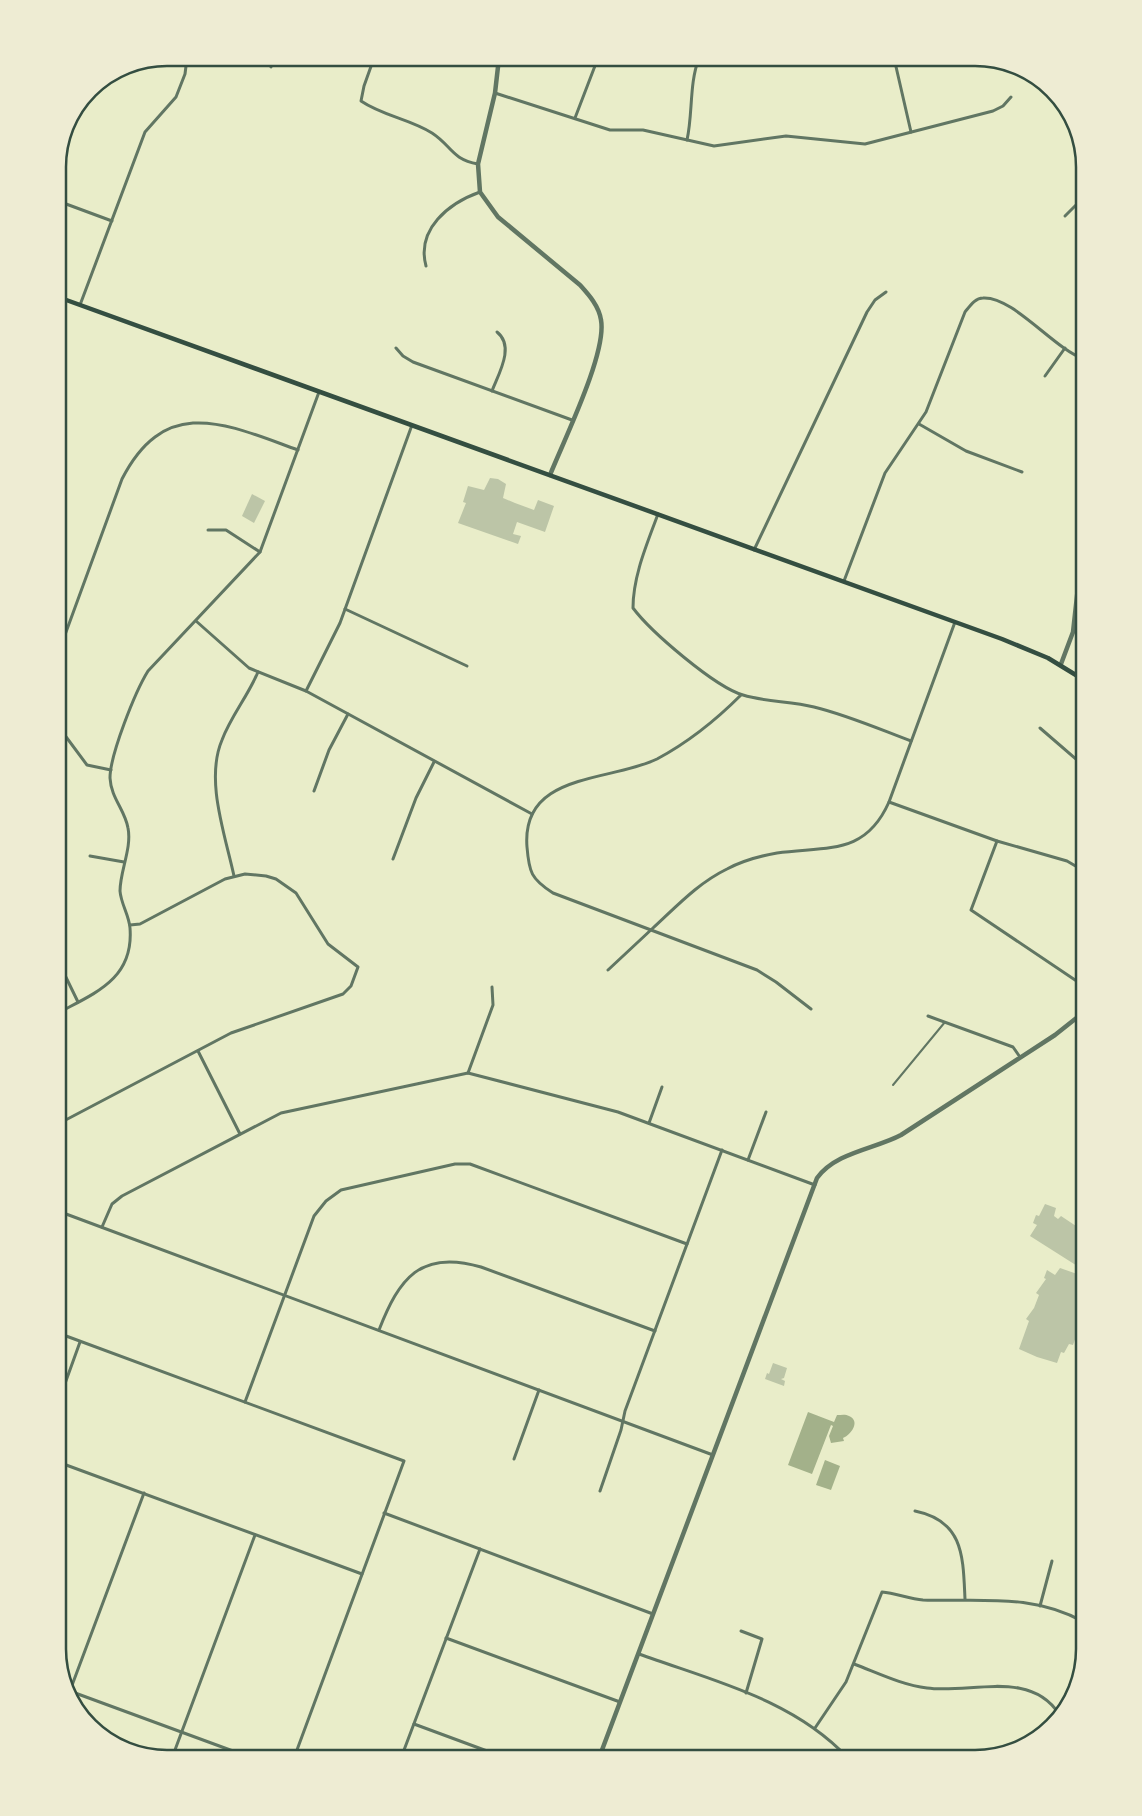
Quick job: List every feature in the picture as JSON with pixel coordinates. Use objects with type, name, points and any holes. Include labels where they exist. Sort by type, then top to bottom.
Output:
[{"type":"main road","points":[[66,300],[955,622],[1061,664],[1076,674]]},
{"type":"street","points":[[80,305],[146,132],[176,97],[181,87],[185,66]]},
{"type":"street","points":[[371,66],[361,101],[375,110],[432,133],[459,159],[478,164]]},
{"type":"street","points":[[498,66],[495,93],[478,164],[480,192],[498,217],[580,284],[590,295],[598,310],[602,328],[600,352],[550,475]]},
{"type":"street","points":[[575,118],[595,66]]},
{"type":"street","points":[[687,140],[692,111],[696,66]]},
{"type":"street","points":[[896,66],[911,132]]},
{"type":"street","points":[[495,93],[610,130],[643,130],[714,146],[757,138],[786,136],[865,144],[994,112],[1011,97]]},
{"type":"street","points":[[426,266],[424,248],[437,219],[450,207],[480,192]]},
{"type":"street","points":[[66,204],[112,221]]},
{"type":"street","points":[[1065,216],[1076,205]]},
{"type":"street","points":[[754,550],[867,312],[875,300],[886,292]]},
{"type":"street","points":[[844,581],[885,473],[919,424],[931,400],[966,312],[973,302],[981,297],[994,299],[1005,304],[1076,354]]},
{"type":"street","points":[[492,391],[505,355],[506,345],[503,336],[497,332]]},
{"type":"street","points":[[396,348],[412,362],[572,420]]},
{"type":"street","points":[[1046,376],[1065,348]]},
{"type":"street","points":[[66,1009],[99,992],[112,982],[122,969],[131,940],[130,925],[120,894],[129,829],[114,797],[111,770],[145,676],[260,552],[319,392]]},
{"type":"street","points":[[66,632],[122,479],[129,464],[152,439],[168,429],[182,425],[214,422],[231,426],[298,450]]},
{"type":"street","points":[[919,424],[966,451],[1022,472]]},
{"type":"street","points":[[306,691],[345,608],[412,425]]},
{"type":"street","points":[[658,514],[636,577],[633,608],[649,626],[680,653],[741,695],[822,709],[911,741]]},
{"type":"street","points":[[208,530],[226,530],[260,552]]},
{"type":"street","points":[[1061,664],[1073,632],[1076,605]]},
{"type":"street","points":[[345,608],[467,666]]},
{"type":"street","points":[[196,621],[241,662],[258,672],[306,691],[532,814]]},
{"type":"street","points":[[608,970],[684,897],[726,869],[751,859],[776,854],[825,850],[847,845],[865,836],[876,826],[889,802],[955,622]]},
{"type":"street","points":[[234,876],[216,790],[214,773],[216,755],[222,738],[258,672]]},
{"type":"street","points":[[741,695],[726,711],[675,748],[630,770],[573,782],[556,789],[538,805],[532,814],[526,841],[528,866],[532,877],[553,893],[757,970],[811,1009]]},
{"type":"street","points":[[314,791],[329,750],[348,714]]},
{"type":"street","points":[[1040,728],[1076,759]]},
{"type":"street","points":[[66,737],[87,765],[111,770]]},
{"type":"street","points":[[393,859],[416,798],[434,762]]},
{"type":"street","points":[[889,802],[997,841],[1046,854],[1076,867]]},
{"type":"street","points":[[997,841],[971,910],[1076,981]]},
{"type":"street","points":[[90,856],[124,862]]},
{"type":"street","points":[[66,1120],[242,1028],[343,994],[351,986],[358,967],[328,944],[304,904],[286,885],[266,876],[234,876],[140,924],[130,925]]},
{"type":"street","points":[[66,977],[78,1002]]},
{"type":"street","points":[[468,1074],[493,1005],[492,987]]},
{"type":"street","points":[[928,1016],[1013,1047],[1020,1057]]},
{"type":"street","points":[[602,1750],[814,1184],[820,1175],[835,1162],[901,1135],[1076,1019]]},
{"type":"street","points":[[198,1051],[240,1134]]},
{"type":"street","points":[[102,1227],[109,1210],[117,1199],[289,1110],[468,1074],[594,1104],[814,1184]]},
{"type":"street","points":[[649,1123],[662,1087]]},
{"type":"street","points":[[748,1160],[766,1112]]},
{"type":"street","points":[[600,1491],[623,1421],[722,1150]]},
{"type":"street","points":[[245,1402],[314,1216],[333,1194],[351,1186],[454,1164],[477,1166],[687,1244]]},
{"type":"street","points":[[66,1213],[714,1455]]},
{"type":"street","points":[[379,1330],[391,1299],[404,1282],[420,1269],[432,1264],[456,1261],[480,1267],[655,1332]]},
{"type":"street","points":[[66,1336],[404,1461],[297,1750]]},
{"type":"street","points":[[66,1381],[80,1342]]},
{"type":"street","points":[[514,1459],[539,1390]]},
{"type":"street","points":[[66,1465],[362,1574]]},
{"type":"street","points":[[72,1682],[144,1494]]},
{"type":"street","points":[[915,1511],[937,1518],[953,1533],[963,1559],[965,1599]]},
{"type":"street","points":[[384,1513],[654,1614]]},
{"type":"street","points":[[175,1750],[255,1534]]},
{"type":"street","points":[[404,1750],[480,1549]]},
{"type":"street","points":[[1040,1606],[1052,1561]]},
{"type":"street","points":[[815,1728],[841,1690],[854,1664],[882,1592],[915,1599],[1004,1599],[1040,1606],[1076,1619]]},
{"type":"street","points":[[741,1631],[762,1639],[746,1693]]},
{"type":"street","points":[[446,1638],[620,1702]]},
{"type":"street","points":[[639,1654],[779,1706],[815,1728],[839,1750]]},
{"type":"street","points":[[854,1664],[928,1688],[1021,1688],[1043,1697],[1055,1710]]},
{"type":"street","points":[[77,1693],[230,1750]]},
{"type":"street","points":[[414,1724],[481,1750]]},
{"type":"lane","points":[[892,1085],[945,1022]]},
{"type":"shaded area","points":[[808,1412],[834,1422],[837,1415],[846,1415],[853,1418],[854,1421],[852,1431],[843,1438],[844,1441],[831,1443],[829,1436],[833,1426],[831,1425],[812,1474],[788,1465]]},
{"type":"shaded area","points":[[825,1460],[840,1466],[831,1490],[816,1485]]},
{"type":"building","points":[[490,478],[498,479],[506,484],[503,498],[534,510],[538,500],[554,506],[545,532],[517,522],[513,534],[521,536],[518,544],[458,523],[466,503],[463,502],[468,486],[484,490]]},
{"type":"building","points":[[252,494],[265,501],[254,523],[242,516]]},
{"type":"building","points":[[1045,1204],[1056,1208],[1054,1216],[1058,1219],[1061,1216],[1076,1226],[1076,1265],[1030,1236],[1037,1225],[1033,1223],[1036,1215],[1039,1216]]},
{"type":"building","points":[[1060,1268],[1076,1274],[1076,1336],[1073,1345],[1069,1344],[1064,1353],[1061,1352],[1057,1363],[1019,1349],[1029,1321],[1026,1319],[1034,1308],[1039,1295],[1036,1293],[1046,1279],[1044,1278],[1047,1270],[1055,1275]]},
{"type":"building","points":[[773,1363],[787,1368],[784,1378],[781,1379],[785,1381],[784,1386],[765,1379]]}]
